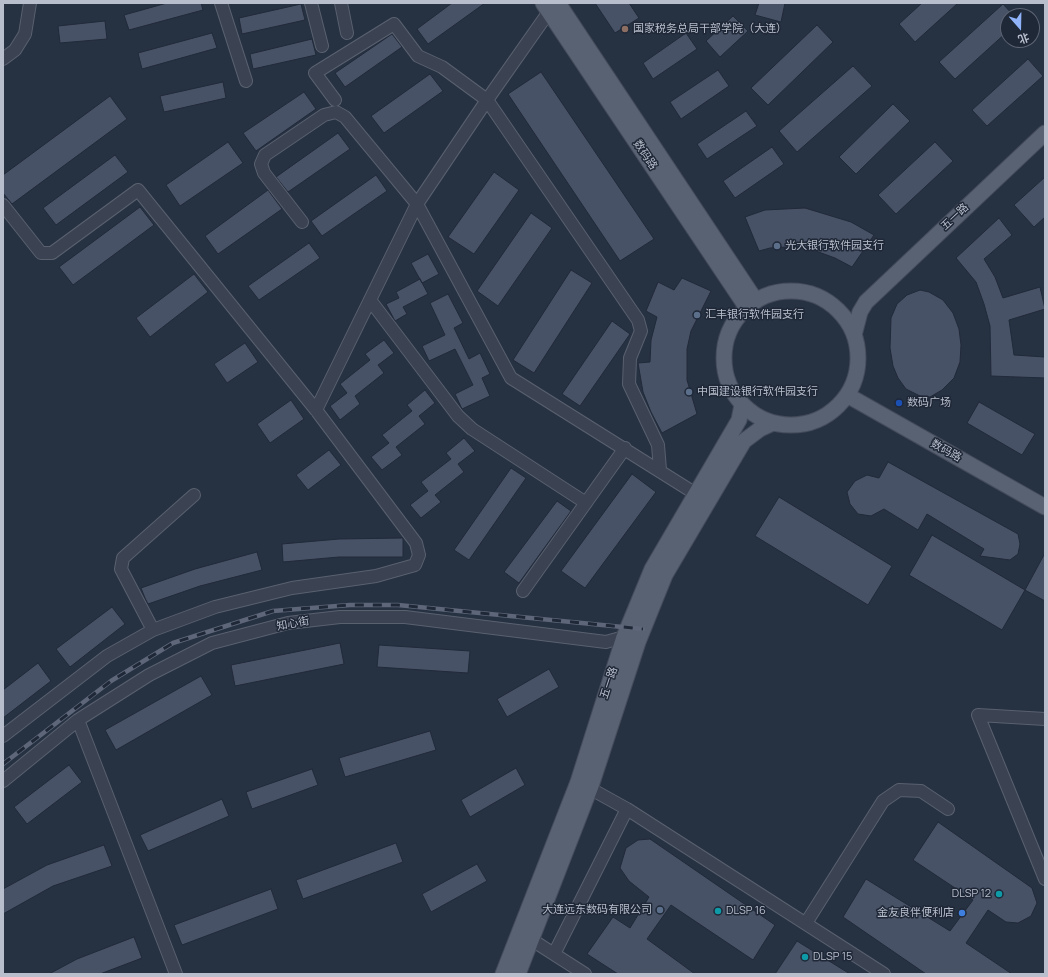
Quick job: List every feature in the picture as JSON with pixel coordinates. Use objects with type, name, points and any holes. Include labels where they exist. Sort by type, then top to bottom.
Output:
[{"type":"main road","name":"数码路","points":[[551,5],[752,305]]},
{"type":"main road","name":"五一路","points":[[866,302],[1045,133]]},
{"type":"main road","points":[[832,305],[843,315],[854,335],[857,346],[858,363],[855,380],[847,395],[833,411],[815,421],[794,425],[774,423],[756,416],[742,404],[729,385],[724,362],[726,339],[737,318],[752,305],[772,294],[791,291],[811,294],[842,309],[866,302]]},
{"type":"main road","points":[[854,335],[860,312],[866,302]]},
{"type":"main road","name":"数码路","points":[[847,395],[1045,507]]},
{"type":"main road","name":"五一路","points":[[503,974],[584,785],[624,637],[652,569],[739,420],[742,404]]},
{"type":"main road","name":"五一路","points":[[518,974],[532,940],[584,785],[665,575],[744,441],[760,429],[774,423]]},
{"type":"street","points":[[3,59],[15,50],[25,34],[30,3]]},
{"type":"street","points":[[221,3],[246,81]]},
{"type":"street","points":[[311,3],[322,46]]},
{"type":"street","points":[[341,3],[346,33]]},
{"type":"street","points":[[316,410],[417,204],[551,5]]},
{"type":"street","points":[[335,100],[315,73],[394,24],[418,56],[442,67],[487,100],[638,320],[641,332],[630,358],[630,384],[658,445],[660,470]]},
{"type":"street","points":[[302,222],[264,173],[261,164],[265,155],[324,115],[336,112],[345,117],[417,204],[511,378],[625,448],[696,494]]},
{"type":"street","points":[[3,205],[41,253],[52,254],[138,190],[316,410],[416,543],[419,555],[415,565],[376,576],[292,588],[215,607],[153,630],[107,656],[3,736]]},
{"type":"street","points":[[370,300],[458,416],[472,429],[586,503]]},
{"type":"street","points":[[523,591],[625,448]]},
{"type":"street","points":[[153,630],[121,569],[123,558],[194,495]]},
{"type":"street","name":"知心街","points":[[3,781],[78,720],[149,675],[212,643],[288,623],[340,617],[405,617],[606,642],[624,637]]},
{"type":"street","points":[[1045,719],[978,715],[1045,879]]},
{"type":"street","points":[[78,720],[176,974]]},
{"type":"street","points":[[584,785],[628,809],[884,974]]},
{"type":"street","points":[[806,923],[883,801],[899,790],[921,791],[948,809]]},
{"type":"street","points":[[554,954],[628,809]]},
{"type":"street","points":[[522,928],[532,940],[584,974]]},
{"type":"building","points":[[167,3],[201,3],[203,10],[129,30],[124,15]]},
{"type":"building","points":[[452,3],[485,3],[428,44],[417,29]]},
{"type":"building","points":[[595,3],[629,3],[639,18],[615,33]]},
{"type":"building","points":[[759,3],[785,3],[781,22],[755,15]]},
{"type":"building","points":[[922,3],[958,3],[915,42],[899,24]]},
{"type":"building","points":[[301,4],[305,20],[242,34],[239,18]]},
{"type":"building","points":[[1003,4],[1007,8],[1000,8],[1000,38],[955,79],[939,62]]},
{"type":"building","points":[[733,16],[748,31],[720,57],[706,41]]},
{"type":"building","points":[[105,21],[107,39],[60,43],[58,26]]},
{"type":"building","points":[[817,25],[833,42],[768,105],[751,88]]},
{"type":"building","points":[[212,33],[217,48],[142,69],[138,53]]},
{"type":"building","points":[[686,33],[697,49],[653,79],[643,63]]},
{"type":"building","points":[[392,34],[402,47],[345,87],[335,73]]},
{"type":"building","points":[[312,39],[316,55],[253,69],[250,54]]},
{"type":"building","points":[[1028,59],[1043,76],[987,126],[972,110]]},
{"type":"building","points":[[853,66],[872,86],[797,152],[779,131]]},
{"type":"building","points":[[718,70],[729,86],[681,119],[670,102]]},
{"type":"building","points":[[541,72],[654,239],[620,261],[508,94]]},
{"type":"building","points":[[430,74],[443,91],[384,133],[371,116]]},
{"type":"building","points":[[223,82],[226,98],[164,112],[160,96]]},
{"type":"building","points":[[304,92],[316,109],[256,151],[243,133]]},
{"type":"building","points":[[110,96],[127,119],[12,204],[3,193],[3,175]]},
{"type":"building","points":[[893,104],[910,121],[856,174],[839,157]]},
{"type":"building","points":[[746,111],[757,126],[707,159],[697,144]]},
{"type":"building","points":[[338,133],[350,149],[288,192],[276,177]]},
{"type":"building","points":[[228,142],[243,163],[180,206],[166,185]]},
{"type":"building","points":[[935,142],[953,161],[896,214],[878,195]]},
{"type":"building","points":[[772,147],[784,164],[735,198],[723,181]]},
{"type":"building","points":[[115,155],[128,172],[56,225],[43,208]]},
{"type":"building","points":[[494,172],[519,190],[474,254],[448,237]]},
{"type":"building","points":[[376,175],[387,191],[322,236],[311,221]]},
{"type":"building","points":[[1045,177],[1045,217],[1034,227],[1014,205]]},
{"type":"building","points":[[268,190],[282,209],[218,254],[205,236]]},
{"type":"building","points":[[140,207],[154,225],[73,285],[59,267]]},
{"type":"building","points":[[805,208],[851,222],[874,235],[852,267],[835,258],[802,246],[770,248],[759,251],[745,217],[765,210]]},
{"type":"building","points":[[531,213],[552,228],[498,306],[477,291]]},
{"type":"building","points":[[999,218],[1012,235],[984,259],[995,277],[1003,298],[1040,287],[1045,309],[1009,320],[1014,355],[1045,357],[1045,378],[991,376],[990,326],[984,304],[976,282],[956,258]]},
{"type":"building","points":[[309,243],[320,258],[259,300],[248,286]]},
{"type":"building","points":[[428,254],[439,274],[422,283],[411,263]]},
{"type":"building","points":[[571,270],[592,283],[534,373],[513,360]]},
{"type":"building","points":[[194,274],[208,292],[150,337],[136,318]]},
{"type":"building","points":[[682,278],[711,291],[691,331],[687,349],[687,380],[697,414],[662,433],[643,392],[638,363],[650,362],[651,340],[657,317],[646,311],[658,282],[674,290]]},
{"type":"building","points":[[420,279],[428,294],[403,307],[407,314],[395,321],[386,304],[399,298],[396,292]]},
{"type":"building","points":[[920,290],[929,292],[943,300],[953,313],[959,329],[961,345],[960,362],[954,378],[942,390],[930,397],[920,396],[906,389],[898,378],[893,366],[890,348],[891,318],[897,304],[907,295]]},
{"type":"building","points":[[448,294],[463,323],[454,328],[469,359],[480,353],[490,374],[482,378],[490,396],[462,409],[455,394],[473,385],[455,349],[429,361],[422,346],[445,335],[430,303]]},
{"type":"building","points":[[612,321],[630,334],[580,406],[562,394]]},
{"type":"building","points":[[384,340],[394,353],[378,365],[384,373],[355,396],[360,404],[340,420],[330,406],[347,393],[340,384],[370,360],[365,354]]},
{"type":"building","points":[[245,343],[258,362],[227,383],[214,364]]},
{"type":"building","points":[[425,390],[435,403],[419,416],[425,424],[396,447],[402,455],[382,470],[371,457],[389,443],[382,435],[412,411],[407,405]]},
{"type":"building","points":[[291,400],[304,419],[270,443],[257,424]]},
{"type":"building","points":[[979,402],[1035,434],[1022,455],[967,423]]},
{"type":"building","points":[[464,438],[475,451],[458,464],[464,472],[435,495],[441,502],[421,518],[410,505],[428,491],[421,482],[451,459],[446,453]]},
{"type":"building","points":[[329,450],[341,465],[308,490],[296,475]]},
{"type":"building","points":[[888,462],[1018,534],[1020,544],[1018,554],[1010,560],[980,556],[984,549],[927,514],[918,530],[884,509],[871,516],[858,514],[850,504],[847,492],[855,481],[867,475],[879,478]]},
{"type":"building","points":[[511,468],[526,478],[469,560],[454,550]]},
{"type":"building","points":[[632,474],[656,492],[585,588],[561,571]]},
{"type":"building","points":[[779,497],[892,566],[868,605],[755,536]]},
{"type":"building","points":[[557,501],[571,511],[519,583],[504,572]]},
{"type":"building","points":[[932,535],[1025,590],[1002,630],[909,575]]},
{"type":"building","points":[[403,538],[403,557],[339,557],[283,562],[282,544],[339,539]]},
{"type":"building","points":[[257,552],[262,570],[200,586],[148,604],[141,588],[195,569]]},
{"type":"building","points":[[1045,553],[1045,601],[1025,590]]},
{"type":"building","points":[[112,607],[125,624],[70,667],[56,649]]},
{"type":"building","points":[[340,643],[344,664],[235,686],[231,665]]},
{"type":"building","points":[[379,645],[470,651],[468,673],[377,667]]},
{"type":"building","points":[[38,663],[51,681],[3,718],[3,690]]},
{"type":"building","points":[[549,669],[559,687],[507,717],[497,699]]},
{"type":"building","points":[[201,676],[212,695],[116,750],[105,730]]},
{"type":"building","points":[[430,731],[436,750],[345,777],[339,758]]},
{"type":"building","points":[[69,765],[82,782],[27,824],[14,807]]},
{"type":"building","points":[[516,768],[525,785],[470,817],[461,800]]},
{"type":"building","points":[[312,769],[318,785],[252,809],[246,792]]},
{"type":"building","points":[[222,799],[229,816],[148,851],[140,835]]},
{"type":"building","name":"DLSP 12","points":[[938,822],[1032,888],[1037,903],[1031,916],[1018,923],[1006,922],[988,910],[966,943],[1012,974],[926,974],[843,917],[866,879],[950,931],[973,900],[913,860]]},
{"type":"building","name":"DLSP 16","points":[[650,839],[775,925],[753,960],[671,905],[647,939],[695,974],[618,974],[587,954],[613,917],[630,928],[649,897],[629,881],[620,868],[626,848],[638,840]]},
{"type":"building","points":[[396,843],[403,862],[303,899],[296,880]]},
{"type":"building","points":[[104,845],[112,866],[53,886],[3,914],[3,889],[47,865]]},
{"type":"building","points":[[477,864],[487,881],[431,912],[422,894]]},
{"type":"building","points":[[271,889],[278,909],[182,945],[174,925]]},
{"type":"building","points":[[134,937],[142,958],[100,974],[49,974],[77,959]]},
{"type":"building","name":"DLSP 15","points":[[797,941],[850,974],[775,974]]},
{"type":"railway","points":[[3,764],[111,681],[173,643],[273,611],[350,605],[398,605],[643,629]]},
{"type":"place","name":"国家税务总局干部学院（大连）","points":[[625,29]]},
{"type":"place","name":"光大银行软件园支行","points":[[777,246]]},
{"type":"place","name":"汇丰银行软件园支行","points":[[697,315]]},
{"type":"place","name":"中国建设银行软件园支行","points":[[689,392]]},
{"type":"place","name":"数码广场","points":[[899,403]]},
{"type":"place","name":"DLSP 12","points":[[999,894]]},
{"type":"place","name":"大连远东数码有限公司","points":[[660,910]]},
{"type":"place","name":"DLSP 16","points":[[718,911]]},
{"type":"place","name":"金友良伴便利店","points":[[962,913]]},
{"type":"place","name":"DLSP 15","points":[[805,957]]}]
